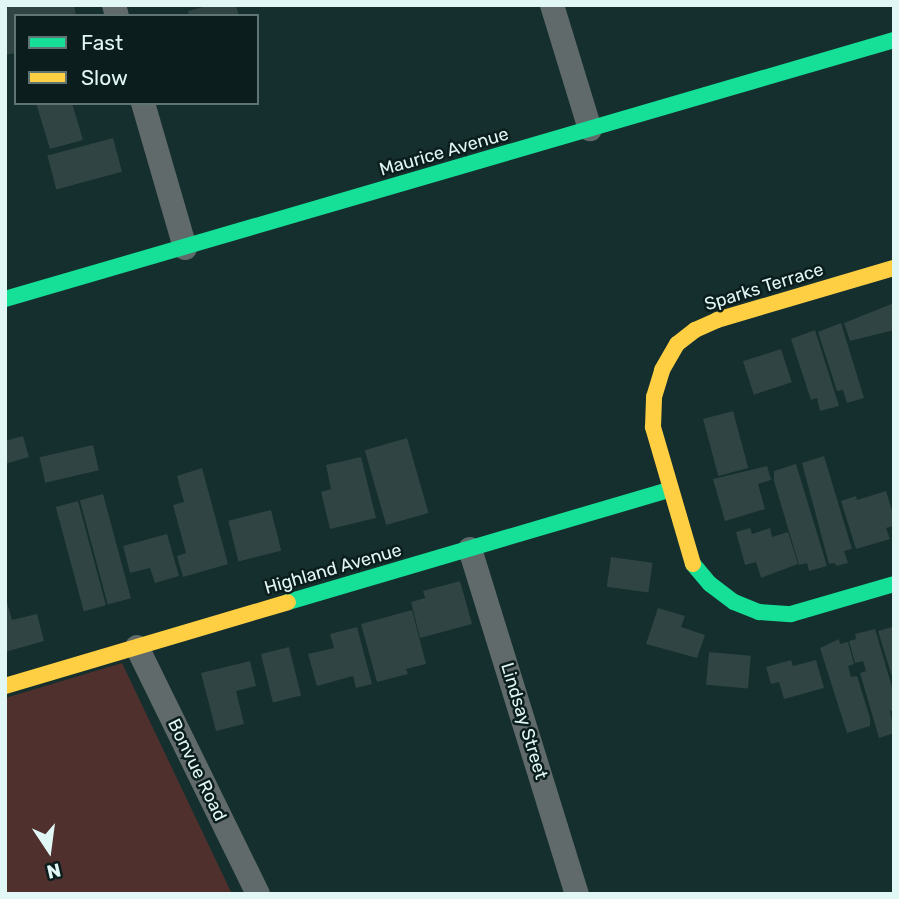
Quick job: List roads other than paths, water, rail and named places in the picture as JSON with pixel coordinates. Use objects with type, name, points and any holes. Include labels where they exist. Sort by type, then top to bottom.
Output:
[{"type":"street","points":[[552,5],[590,129]]},
{"type":"street","name":"Maurice Avenue","points":[[5,299],[894,40]]},
{"type":"street","points":[[144,105],[185,248]]},
{"type":"street","name":"Sparks Terrace","points":[[894,268],[717,320],[695,330],[677,344],[662,370],[654,397],[653,427],[691,561],[710,584],[734,602],[759,612],[792,614],[894,584]]},
{"type":"street","name":"Highland Avenue","points":[[5,686],[671,489]]},
{"type":"street","name":"Lindsay Street","points":[[470,549],[577,894]]},
{"type":"street","name":"Bonvue Road","points":[[137,647],[258,894]]}]
